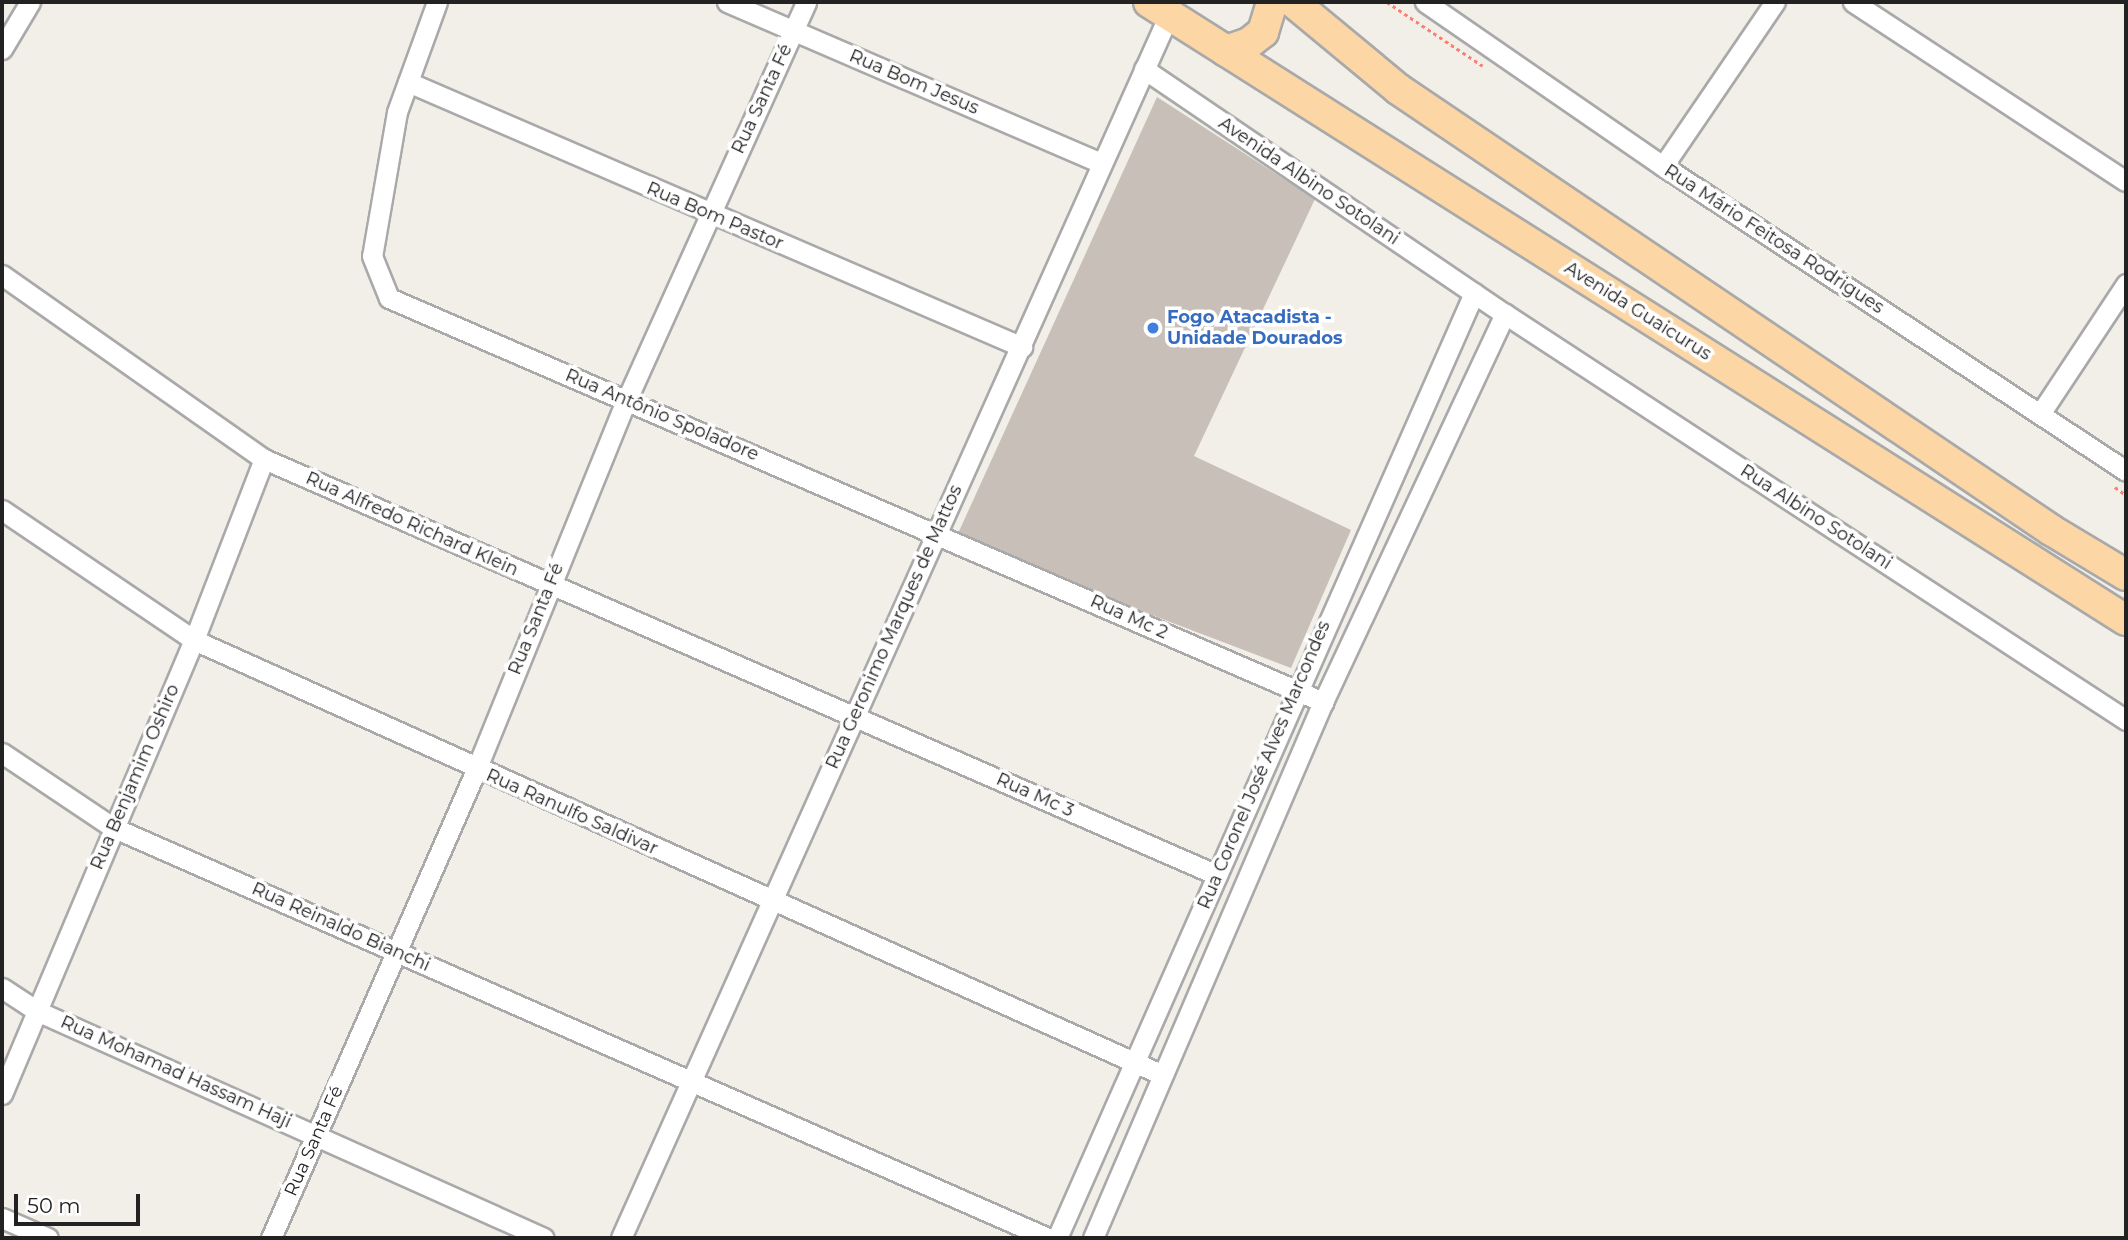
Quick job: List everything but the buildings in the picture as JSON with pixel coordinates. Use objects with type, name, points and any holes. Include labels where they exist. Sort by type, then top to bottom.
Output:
[{"type":"main road","points":[[1226,51],[1249,43],[1263,32],[1272,2]]},
{"type":"main road","points":[[1293,2],[1398,89],[2051,530],[2126,575]]},
{"type":"main road","name":"Avenida Guaicurus","points":[[1158,9],[2126,620]]},
{"type":"street","points":[[3,45],[30,2]]},
{"type":"street","points":[[408,82],[437,2]]},
{"type":"street","name":"Rua Bom Jesus","points":[[727,2],[1100,163]]},
{"type":"street","name":"Rua Santa Fé","points":[[271,1238],[476,770],[627,399],[806,2]]},
{"type":"street","name":"Rua Mário Feitosa Rodrigues","points":[[1425,2],[1663,166],[2126,471]]},
{"type":"street","points":[[1663,166],[1775,2]]},
{"type":"street","points":[[1853,2],[2126,181]]},
{"type":"street","name":"Rua Geronimo Marques de Mattos","points":[[621,1238],[935,531],[1022,347],[1100,163],[1144,69],[1158,9]]},
{"type":"street","name":"Avenida Albino Sotolani","points":[[1144,69],[1505,314]]},
{"type":"street","name":"Rua Bom Pastor","points":[[408,82],[1022,347]]},
{"type":"street","name":"Rua Antônio Spoladore","points":[[408,82],[397,112],[372,256],[389,298],[935,531]]},
{"type":"street","name":"Rua Alfredo Richard Klein","points":[[2,275],[264,459],[854,716]]},
{"type":"street","points":[[2039,414],[2126,284]]},
{"type":"street","name":"Rua Coronel José Alves Marcondes","points":[[1057,1238],[1138,1063],[1296,690],[1474,293]]},
{"type":"street","name":"Rua Coronel José Alves Marcondes","points":[[1093,1238],[1323,702],[1505,314]]},
{"type":"street","name":"Rua Albino Sotolani","points":[[1505,314],[2126,720]]},
{"type":"street","name":"Rua Benjamim Oshiro","points":[[2,1094],[112,827],[194,640],[264,459]]},
{"type":"street","name":"Rua Ranulfo Saldivar","points":[[2,510],[194,640],[476,770],[773,899],[1163,1075]]},
{"type":"street","name":"Rua Mc 2","points":[[935,531],[1323,702]]},
{"type":"street","name":"Rua Mc 3","points":[[854,716],[1217,874]]},
{"type":"street","name":"Rua Reinaldo Bianchi","points":[[2,753],[112,827],[692,1079],[1048,1238]]},
{"type":"street","name":"Rua Mohamad Hassam Haji","points":[[2,988],[37,1011],[317,1134],[544,1238]]},
{"type":"street","points":[[2,1218],[48,1238]]},
{"type":"place","name":"Fogo Atacadista - Unidade Dourados","points":[[1153,328]]}]
